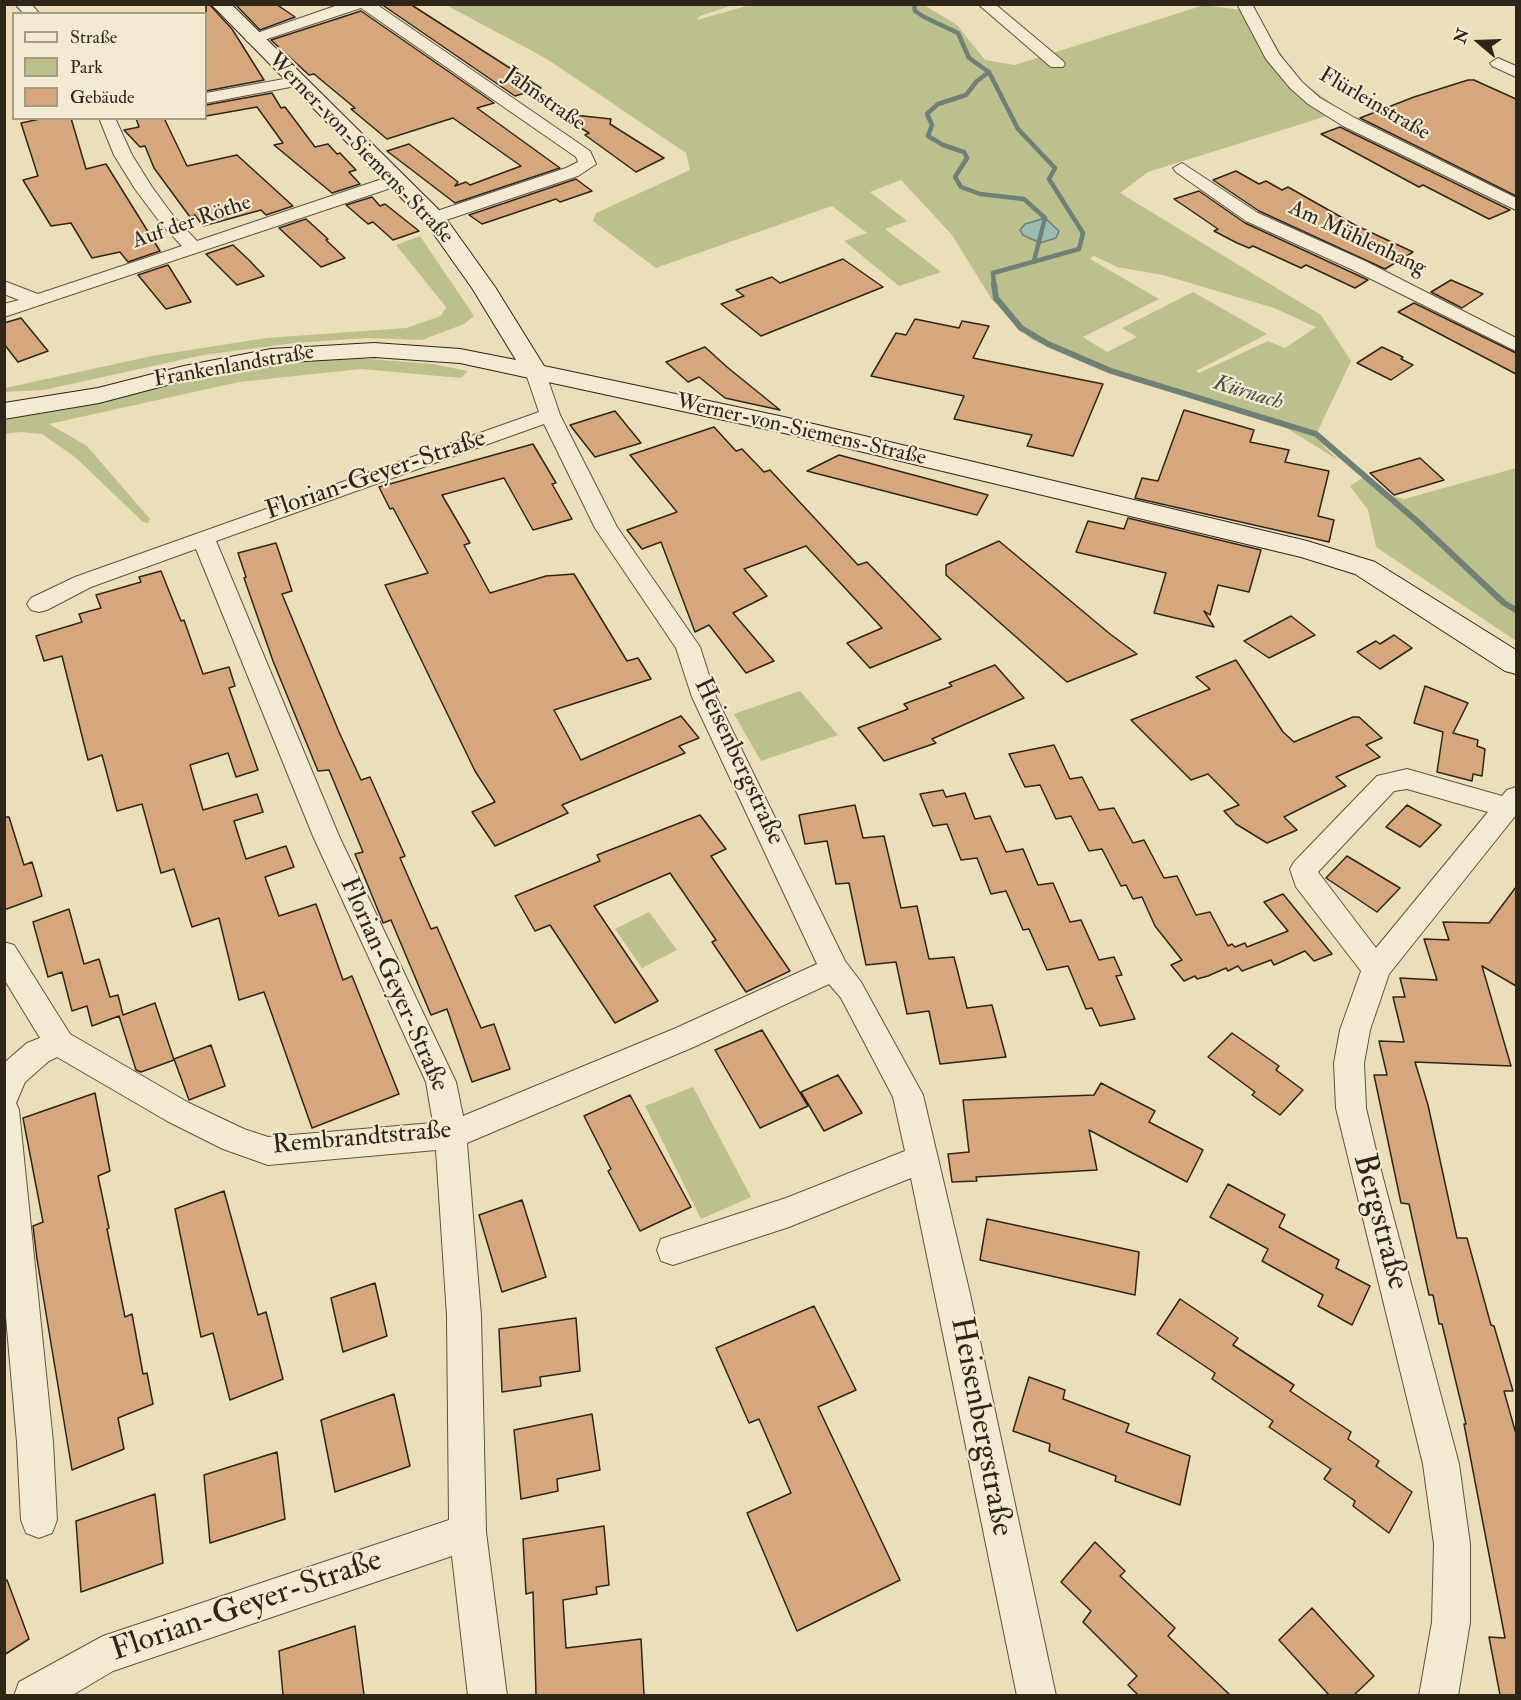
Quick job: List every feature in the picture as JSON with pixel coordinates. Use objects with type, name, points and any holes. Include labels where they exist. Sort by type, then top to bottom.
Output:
[{"type":"street","name":"Werner-von-Siemens-Straße","points":[[220,4],[295,82],[434,218],[483,287],[536,374],[784,425],[1307,550],[1365,568],[1516,664]]},
{"type":"street","points":[[253,39],[357,4]]},
{"type":"street","name":"Jahnstraße","points":[[366,4],[584,155],[587,164],[572,172],[434,218]]},
{"type":"street","points":[[985,4],[1057,64]]},
{"type":"street","name":"Flürleinstraße","points":[[1244,4],[1272,56],[1296,85],[1314,101],[1349,122],[1516,205]]},
{"type":"street","points":[[1498,63],[1516,72]]},
{"type":"street","points":[[207,98],[295,82]]},
{"type":"street","points":[[108,120],[123,155],[144,189],[168,221],[194,248]]},
{"type":"street","name":"Am Mühlenhang","points":[[1182,168],[1252,217],[1360,266],[1516,345]]},
{"type":"street","name":"Auf der Röthe","points":[[4,311],[394,180]]},
{"type":"street","points":[[4,287],[37,300]]},
{"type":"street","name":"Frankenlandstraße","points":[[4,411],[99,395],[230,363],[322,351],[412,351],[460,356],[536,374]]},
{"type":"street","name":"Heisenbergstraße","points":[[536,374],[550,415],[606,528],[688,647],[704,697],[834,969],[851,990],[908,1095],[1041,1690]]},
{"type":"street","name":"Florian-Geyer-Straße","points":[[39,604],[84,582],[202,538],[550,415]]},
{"type":"street","name":"Florian-Geyer-Straße","points":[[202,538],[326,836],[441,1082],[450,1135],[464,1316],[468,1532],[488,1695]]},
{"type":"street","points":[[1376,969],[1306,879],[1304,869],[1386,783],[1407,779],[1512,802]]},
{"type":"street","name":"Bergstraße","points":[[1438,1695],[1451,1622],[1452,1544],[1442,1464],[1351,1108],[1349,1063],[1355,1030],[1376,969],[1512,802]]},
{"type":"street","name":"Rembrandtstraße","points":[[4,953],[59,1042],[178,1112],[234,1139],[268,1151],[450,1135],[686,1038],[834,969]]},
{"type":"street","points":[[4,1097],[13,1074],[38,1052],[59,1042]]},
{"type":"street","points":[[4,1110],[35,1442],[39,1520]]},
{"type":"street","points":[[673,1250],[789,1212],[922,1159]]},
{"type":"street","name":"Florian-Geyer-Straße","points":[[33,1695],[103,1655],[468,1532]]},
{"type":"green space","points":[[446,5],[733,5],[700,16],[697,20],[750,5],[924,5],[957,25],[985,60],[1015,65],[1204,5],[1256,12],[1289,67],[1306,85],[1343,111],[1148,172],[1120,193],[1321,315],[1351,361],[1315,437],[1338,460],[1288,429],[1089,365],[1031,339],[992,300],[952,235],[901,180],[870,192],[907,221],[885,229],[941,272],[899,286],[844,241],[867,233],[832,206],[656,268],[593,221],[596,213],[690,170],[686,153],[547,59]],"holes":[[[1094,256],[1117,267],[1163,275],[1274,308],[1316,327],[1285,348],[1268,341],[1199,373],[1196,371],[1267,334],[1193,292],[1122,328],[1137,337],[1107,352],[1083,337],[1159,299],[1090,259]]]},
{"type":"green space","points":[[420,236],[474,316],[464,324],[422,340],[366,338],[295,343],[203,355],[44,390],[5,392],[5,388],[152,356],[266,338],[406,328],[441,316],[446,307],[396,245]]},
{"type":"green space","points":[[355,358],[433,364],[468,371],[461,378],[361,369],[239,382],[49,424],[87,446],[150,519],[148,523],[143,522],[75,457],[42,434],[21,432],[5,434],[5,420],[74,408],[232,370],[305,359]]},
{"type":"green space","points":[[1516,468],[1516,641],[1376,547],[1368,510],[1350,486],[1364,477],[1388,495],[1404,499]]},
{"type":"green space","points":[[800,691],[838,735],[761,761],[734,714]]},
{"type":"green space","points":[[649,912],[677,950],[642,968],[615,929]]},
{"type":"green space","points":[[693,1087],[751,1197],[701,1219],[645,1106]]},
{"type":"water","points":[[1045,218],[1059,231],[1056,238],[1040,243],[1023,235],[1020,230],[1025,224]]},
{"type":"building","points":[[206,4],[209,4],[232,29],[264,80],[207,91]]},
{"type":"building","points":[[235,4],[276,4],[295,17],[260,30]]},
{"type":"building","points":[[381,4],[410,4],[541,88],[515,96]]},
{"type":"building","points":[[361,11],[494,103],[477,108],[560,168],[455,203],[387,151],[409,144],[458,182],[455,186],[466,182],[470,185],[521,166],[453,118],[387,139],[351,109],[355,108],[314,74],[309,75],[271,40]]},
{"type":"building","points":[[1474,80],[1516,99],[1516,196],[1360,118],[1414,97]]},
{"type":"building","points":[[272,93],[281,108],[285,107],[315,147],[328,144],[337,154],[340,153],[356,170],[349,172],[360,184],[332,193],[274,145],[283,143],[257,107],[207,116],[207,105]]},
{"type":"building","points":[[556,113],[611,119],[610,124],[664,158],[636,172],[585,135],[589,133]]},
{"type":"building","points":[[35,120],[72,120],[86,169],[106,164],[160,251],[128,262],[120,252],[92,258],[71,223],[51,226],[23,180],[38,176],[21,123]]},
{"type":"building","points":[[137,120],[165,120],[187,166],[237,155],[293,206],[266,215],[261,210],[203,226],[195,215],[190,217],[154,168],[145,146],[140,147],[124,130],[139,127]]},
{"type":"building","points":[[1340,127],[1510,210],[1489,219],[1423,185],[1419,187],[1321,134]]},
{"type":"building","points":[[1236,171],[1259,184],[1266,181],[1282,190],[1288,187],[1355,225],[1413,252],[1385,269],[1259,211],[1213,180]]},
{"type":"building","points":[[576,179],[592,191],[560,202],[556,199],[482,224],[469,215]]},
{"type":"building","points":[[1199,191],[1245,223],[1368,280],[1355,288],[1306,265],[1301,268],[1253,246],[1249,248],[1237,243],[1214,231],[1218,229],[1174,199]]},
{"type":"building","points":[[372,197],[380,206],[385,204],[419,231],[393,240],[373,222],[368,224],[346,205]]},
{"type":"building","points":[[306,219],[345,258],[321,267],[279,228]]},
{"type":"building","points":[[233,245],[264,276],[237,285],[206,254]]},
{"type":"building","points":[[843,259],[883,287],[761,336],[721,304],[744,296],[736,290],[772,277],[780,283]]},
{"type":"building","points":[[168,265],[191,302],[166,309],[138,275]]},
{"type":"building","points":[[1451,280],[1483,294],[1462,308],[1431,292]]},
{"type":"building","points":[[1414,303],[1516,353],[1516,374],[1398,312]]},
{"type":"building","points":[[21,318],[48,351],[18,362],[4,344],[4,323]]},
{"type":"building","points":[[915,319],[959,328],[962,321],[989,326],[973,358],[1103,384],[1073,456],[1027,446],[1032,435],[954,419],[964,396],[871,376],[896,333],[906,335]]},
{"type":"building","points":[[705,347],[780,410],[725,398],[699,377],[688,382],[666,362]]},
{"type":"building","points":[[1382,347],[1403,357],[1401,359],[1413,365],[1391,380],[1357,363]]},
{"type":"building","points":[[1184,410],[1254,430],[1250,442],[1289,450],[1285,462],[1329,471],[1318,516],[1334,520],[1329,542],[1135,498],[1142,478],[1158,481]]},
{"type":"building","points":[[615,411],[641,443],[595,457],[570,425]]},
{"type":"building","points":[[714,427],[736,451],[742,449],[764,472],[770,470],[858,565],[867,562],[941,639],[870,668],[847,643],[882,628],[806,546],[744,569],[767,596],[733,613],[774,661],[746,673],[709,625],[695,632],[661,542],[642,549],[627,530],[677,512],[630,455]]},
{"type":"building","points":[[533,444],[556,483],[552,484],[572,519],[533,530],[504,478],[442,495],[470,543],[464,545],[490,593],[546,576],[574,574],[627,661],[638,658],[651,679],[554,710],[581,760],[681,716],[699,738],[679,746],[685,753],[562,805],[568,813],[495,846],[472,812],[495,802],[475,771],[385,585],[428,573],[379,487]]},
{"type":"building","points":[[839,455],[988,495],[977,515],[807,471]]},
{"type":"building","points":[[1420,458],[1444,480],[1394,495],[1370,473]]},
{"type":"building","points":[[1128,518],[1261,550],[1249,592],[1218,585],[1210,615],[1204,611],[1214,627],[1154,613],[1166,573],[1076,552],[1088,521],[1124,529]]},
{"type":"building","points":[[999,541],[1137,654],[1067,682],[946,575],[946,565]]},
{"type":"building","points":[[276,543],[292,591],[282,594],[339,732],[361,780],[370,777],[405,856],[400,858],[431,929],[437,927],[481,1028],[494,1024],[510,1069],[472,1082],[447,1009],[431,1015],[391,920],[383,923],[355,854],[363,852],[329,770],[318,771],[273,661],[244,578],[246,577],[238,553]]},
{"type":"building","points":[[161,571],[181,621],[184,620],[203,674],[229,667],[235,686],[229,688],[258,770],[236,777],[228,753],[190,765],[203,810],[257,794],[263,812],[234,821],[246,859],[286,846],[294,867],[265,877],[279,916],[316,904],[343,980],[352,976],[399,1094],[312,1128],[264,992],[239,1000],[219,918],[192,927],[174,869],[161,873],[142,804],[117,811],[102,755],[88,760],[62,656],[44,661],[36,636],[82,622],[79,614],[101,608],[96,595],[141,582],[139,577]]},
{"type":"building","points":[[1291,616],[1315,635],[1269,658],[1244,641]]},
{"type":"building","points":[[1394,635],[1412,648],[1380,669],[1357,652],[1376,641],[1380,644]]},
{"type":"building","points":[[1236,660],[1283,732],[1294,742],[1353,717],[1359,717],[1382,738],[1366,745],[1380,757],[1336,777],[1346,786],[1284,817],[1297,830],[1267,843],[1236,824],[1224,811],[1239,805],[1208,774],[1191,780],[1131,720],[1210,689],[1196,677]]},
{"type":"building","points":[[995,665],[1024,698],[932,739],[936,743],[884,761],[858,728],[908,709],[904,704],[952,686],[949,683]]},
{"type":"building","points":[[1425,686],[1468,703],[1453,733],[1478,740],[1477,746],[1485,749],[1482,776],[1473,774],[1472,781],[1437,772],[1443,732],[1414,723]]},
{"type":"building","points":[[1054,745],[1070,779],[1082,777],[1099,810],[1114,808],[1133,843],[1144,840],[1164,878],[1177,876],[1196,915],[1210,912],[1228,946],[1232,944],[1235,947],[1245,943],[1247,947],[1288,931],[1264,902],[1283,894],[1332,954],[1314,961],[1305,951],[1274,965],[1271,960],[1242,971],[1238,966],[1228,971],[1226,968],[1208,976],[1197,979],[1195,976],[1184,981],[1171,965],[1182,960],[1155,926],[1142,897],[1133,899],[1126,885],[1121,886],[1102,849],[1089,851],[1071,816],[1056,819],[1040,785],[1025,787],[1009,754]]},
{"type":"building","points":[[943,790],[946,797],[965,793],[975,819],[990,816],[1006,852],[1023,849],[1038,885],[1053,883],[1070,922],[1081,920],[1099,960],[1114,957],[1122,975],[1116,976],[1135,1019],[1100,1026],[1092,1008],[1086,1009],[1068,966],[1047,970],[1029,929],[1023,930],[1006,891],[991,894],[977,858],[961,860],[947,824],[933,826],[920,794]]},
{"type":"building","points":[[855,805],[863,838],[884,836],[901,908],[917,906],[929,959],[954,957],[967,1008],[992,1005],[1006,1057],[940,1064],[929,1011],[907,1014],[896,962],[866,965],[849,883],[836,884],[827,841],[805,844],[799,815]]},
{"type":"building","points":[[1407,805],[1441,825],[1420,847],[1386,827]]},
{"type":"building","points":[[700,815],[726,849],[711,856],[790,971],[746,992],[712,942],[716,940],[670,873],[594,906],[658,1001],[615,1023],[550,925],[535,931],[515,896],[600,861],[597,855]]},
{"type":"building","points":[[4,817],[9,817],[24,865],[32,862],[42,896],[4,910]]},
{"type":"building","points":[[1347,856],[1400,888],[1377,912],[1326,878]]},
{"type":"building","points":[[1516,887],[1516,986],[1482,966],[1511,1066],[1415,1062],[1428,1105],[1457,1238],[1467,1238],[1491,1325],[1494,1326],[1513,1391],[1504,1391],[1516,1434],[1516,1695],[1500,1695],[1489,1637],[1505,1638],[1464,1424],[1466,1424],[1442,1324],[1439,1324],[1433,1295],[1429,1295],[1409,1204],[1401,1203],[1374,1075],[1387,1075],[1379,1041],[1404,1042],[1393,997],[1405,997],[1400,978],[1437,980],[1424,939],[1449,940],[1443,922],[1489,923]]},
{"type":"building","points":[[69,909],[84,964],[99,959],[110,997],[118,995],[123,1015],[155,1003],[174,1060],[141,1072],[136,1070],[119,1016],[92,1026],[87,1006],[72,1011],[62,972],[48,977],[33,922]]},
{"type":"building","points":[[762,1030],[808,1106],[760,1128],[715,1050]]},
{"type":"building","points":[[1232,1033],[1279,1066],[1276,1070],[1303,1090],[1280,1115],[1252,1095],[1255,1092],[1208,1057]]},
{"type":"building","points":[[211,1045],[225,1086],[189,1100],[174,1059]]},
{"type":"building","points":[[838,1075],[862,1113],[824,1131],[801,1092]]},
{"type":"building","points":[[1101,1083],[1155,1111],[1149,1122],[1203,1150],[1187,1182],[1089,1130],[1097,1170],[976,1177],[977,1181],[952,1182],[948,1154],[969,1152],[963,1100],[1094,1095]]},
{"type":"building","points":[[95,1093],[110,1171],[98,1176],[109,1228],[107,1229],[125,1317],[132,1314],[143,1374],[147,1373],[153,1404],[118,1418],[124,1449],[72,1470],[37,1259],[33,1226],[43,1222],[23,1118]]},
{"type":"building","points":[[630,1095],[691,1207],[640,1231],[608,1171],[611,1169],[584,1116]]},
{"type":"building","points":[[1228,1184],[1285,1215],[1279,1227],[1339,1260],[1336,1268],[1370,1286],[1352,1325],[1318,1306],[1323,1295],[1262,1261],[1268,1249],[1210,1217]]},
{"type":"building","points":[[224,1191],[258,1315],[266,1312],[283,1379],[230,1400],[213,1333],[201,1337],[175,1209]]},
{"type":"building","points":[[522,1200],[546,1277],[502,1292],[479,1215]]},
{"type":"building","points":[[987,1219],[1139,1252],[1135,1295],[980,1260]]},
{"type":"building","points":[[375,1283],[387,1336],[343,1352],[331,1298]]},
{"type":"building","points":[[1180,1299],[1238,1338],[1233,1345],[1294,1385],[1290,1391],[1351,1432],[1348,1439],[1379,1461],[1376,1466],[1412,1492],[1389,1533],[1353,1506],[1355,1501],[1324,1479],[1331,1469],[1269,1427],[1273,1421],[1212,1379],[1215,1373],[1157,1334]]},
{"type":"building","points":[[814,1306],[856,1390],[818,1407],[900,1580],[797,1631],[747,1513],[791,1493],[759,1419],[749,1423],[716,1348]]},
{"type":"building","points":[[576,1318],[580,1371],[540,1377],[541,1386],[502,1392],[499,1329]]},
{"type":"building","points":[[1029,1377],[1065,1390],[1063,1399],[1129,1424],[1126,1432],[1190,1456],[1180,1505],[1115,1481],[1116,1476],[1049,1451],[1050,1444],[1013,1431]]},
{"type":"building","points":[[394,1394],[410,1466],[335,1492],[321,1420]]},
{"type":"building","points":[[592,1414],[600,1470],[557,1479],[558,1491],[521,1499],[514,1430]]},
{"type":"building","points":[[277,1452],[285,1519],[210,1543],[204,1475]]},
{"type":"building","points":[[155,1494],[163,1563],[81,1592],[76,1521]]},
{"type":"building","points":[[604,1526],[609,1585],[596,1587],[597,1594],[563,1600],[566,1648],[641,1639],[644,1695],[536,1695],[533,1592],[526,1594],[523,1539]]},
{"type":"building","points":[[1095,1542],[1125,1571],[1120,1576],[1175,1628],[1168,1636],[1230,1695],[1138,1695],[1128,1685],[1137,1676],[1083,1622],[1091,1611],[1061,1582]]},
{"type":"building","points":[[7,1580],[29,1639],[4,1655],[4,1581]]},
{"type":"building","points":[[1312,1608],[1374,1676],[1354,1695],[1329,1695],[1279,1640]]},
{"type":"building","points":[[355,1626],[364,1695],[283,1695],[279,1651]]},
{"type":"waterway","name":"Kürnach","points":[[914,4],[915,11],[924,17],[958,33],[969,58],[989,72]]},
{"type":"waterway","name":"Kürnach","points":[[989,72],[1018,129],[1055,168],[1049,179],[1083,233],[1079,249],[993,273],[994,285]]},
{"type":"waterway","name":"Kürnach","points":[[989,72],[977,81],[966,95],[938,104],[927,114],[932,125],[928,136],[943,145],[964,152],[967,158],[955,177],[961,187],[980,194],[1024,199],[1045,218],[1034,261]]},
{"type":"waterway","name":"Kürnach","points":[[994,284],[996,298],[1021,328],[1048,344],[1111,371],[1316,434],[1418,522],[1504,603],[1516,610]]}]
